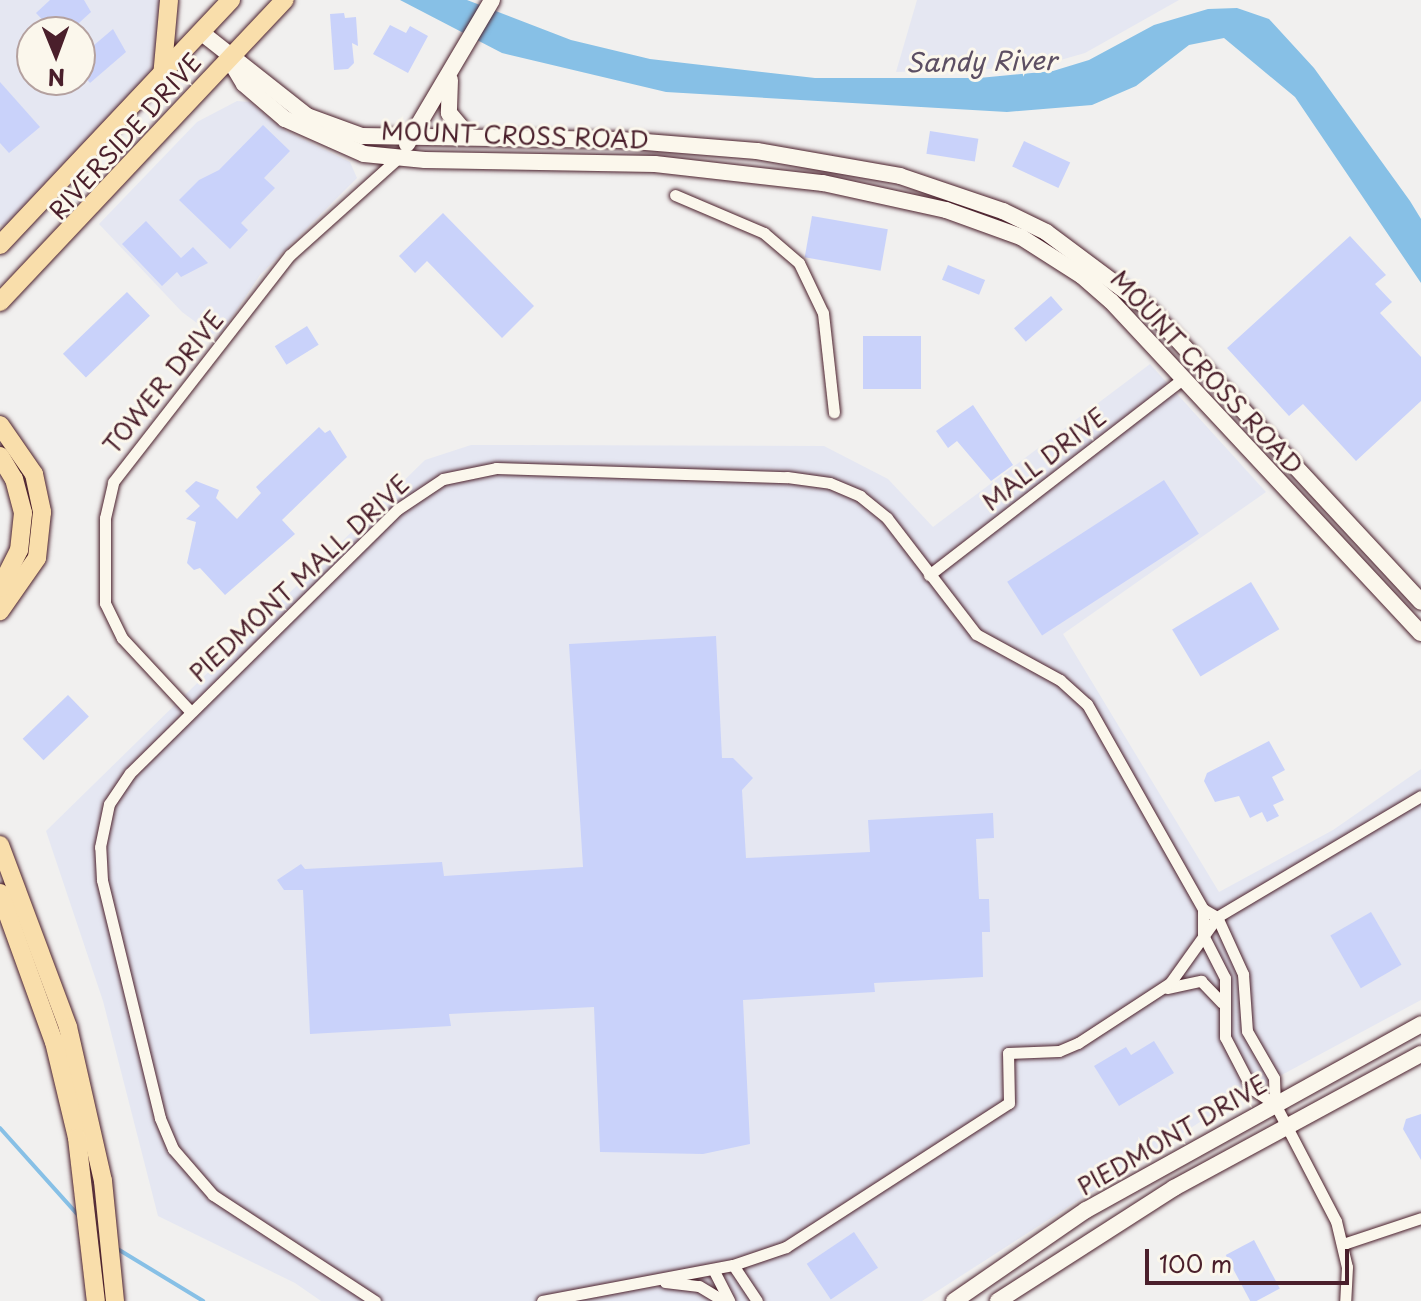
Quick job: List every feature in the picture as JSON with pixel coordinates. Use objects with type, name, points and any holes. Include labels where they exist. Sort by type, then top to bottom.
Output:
[{"type":"main road","points":[[162,77],[169,0]]},
{"type":"main road","name":"RIVERSIDE DRIVE","points":[[4,239],[162,77],[231,0]]},
{"type":"main road","name":"RIVERSIDE DRIVE","points":[[0,302],[285,0]]},
{"type":"main road","points":[[397,159],[492,0]]},
{"type":"main road","points":[[202,33],[228,58]]},
{"type":"main road","name":"MOUNT CROSS ROAD","points":[[228,58],[323,124],[362,136],[708,146],[842,165],[932,185],[1046,232],[1148,308],[1421,602]]},
{"type":"main road","name":"MOUNT CROSS ROAD","points":[[228,58],[244,84],[285,119],[337,145],[397,159],[655,164],[823,183],[946,210],[1021,237],[1082,276],[1184,378],[1421,633]]},
{"type":"main road","points":[[452,71],[449,113],[469,137]]},
{"type":"main road","points":[[0,425],[34,474],[42,512],[37,558],[0,611]]},
{"type":"main road","points":[[0,456],[14,479],[23,513],[19,550],[0,588]]},
{"type":"main road","points":[[0,845],[68,1027],[107,1210],[115,1301]]},
{"type":"main road","points":[[0,893],[54,1042],[86,1201],[96,1301]]},
{"type":"main road","name":"PIEDMONT DRIVE","points":[[954,1301],[1086,1210],[1421,1024]]},
{"type":"main road","name":"PIEDMONT DRIVE","points":[[998,1301],[1151,1202],[1421,1054]]},
{"type":"street","name":"TOWER DRIVE","points":[[190,711],[122,638],[105,603],[105,518],[113,482],[290,255],[397,159]]},
{"type":"street","points":[[675,195],[764,233],[799,263],[823,313],[834,412]]},
{"type":"street","name":"MALL DRIVE","points":[[929,575],[1184,378]]},
{"type":"street","name":"PIEDMONT MALL DRIVE","points":[[375,1301],[213,1195],[181,1162],[163,1127],[102,880],[100,847],[115,792],[190,711],[405,502],[428,486],[470,470],[814,479],[875,506],[980,637],[1060,680],[1087,704],[1203,909],[1203,935]]},
{"type":"street","points":[[1163,989],[1217,917],[1421,796]]},
{"type":"street","points":[[1203,909],[1217,917],[1242,971],[1245,1026],[1274,1078],[1275,1104],[1343,1244],[1345,1301]]},
{"type":"street","points":[[1203,935],[1223,971],[1223,1031],[1231,1051],[1252,1089],[1275,1104]]},
{"type":"street","points":[[542,1301],[733,1265],[795,1242],[1009,1103],[1008,1053],[1067,1049],[1163,989],[1201,981],[1222,1003]]},
{"type":"street","points":[[1343,1244],[1421,1218]]},
{"type":"street","points":[[733,1265],[757,1301]]},
{"type":"street","points":[[713,1269],[726,1301]]},
{"type":"street","points":[[653,1280],[699,1286],[726,1301]]},
{"type":"shaded area","points":[[0,0],[177,0],[162,77],[13,232],[0,224]]},
{"type":"shaded area","points":[[917,0],[1179,0],[1085,53],[1036,67],[896,72]]},
{"type":"shaded area","points":[[237,101],[250,102],[286,131],[350,162],[357,178],[260,275],[222,332],[212,334],[182,312],[99,224],[197,122]]},
{"type":"shaded area","points":[[1150,364],[1266,492],[1063,634],[1219,892],[1333,830],[1421,769],[1421,1000],[1228,1104],[922,1301],[321,1301],[295,1283],[158,1216],[103,1001],[46,831],[425,460],[471,445],[824,446],[888,479],[933,527]]},
{"type":"water","points":[[400,0],[467,0],[571,40],[650,59],[815,78],[979,78],[1053,71],[1089,60],[1154,25],[1208,9],[1237,8],[1269,19],[1314,68],[1410,201],[1421,219],[1421,283],[1295,97],[1224,38],[1189,45],[1136,86],[1092,105],[1007,112],[666,92],[502,53]]},
{"type":"building","points":[[50,0],[84,0],[91,12],[87,16],[39,16],[36,13]]},
{"type":"building","points":[[344,13],[345,18],[356,17],[358,46],[352,43],[354,63],[348,69],[334,70],[330,14]]},
{"type":"building","points":[[390,25],[406,33],[410,26],[428,36],[408,73],[373,54]]},
{"type":"building","points":[[113,29],[126,52],[96,78],[96,43]]},
{"type":"building","points":[[0,82],[40,127],[9,153],[0,143]]},
{"type":"building","points":[[263,125],[290,151],[264,178],[275,188],[241,223],[248,230],[230,249],[179,200],[199,180],[219,170]]},
{"type":"building","points":[[930,131],[978,139],[975,161],[926,154]]},
{"type":"building","points":[[1024,141],[1070,163],[1058,188],[1012,166]]},
{"type":"building","points":[[443,213],[534,306],[502,338],[427,261],[415,273],[399,256]]},
{"type":"building","points":[[812,216],[888,229],[881,271],[805,257]]},
{"type":"building","points":[[146,221],[181,258],[193,247],[208,263],[181,277],[177,272],[162,286],[122,244]]},
{"type":"building","points":[[1350,236],[1386,275],[1375,284],[1392,302],[1380,313],[1421,357],[1421,401],[1356,461],[1303,404],[1289,416],[1227,348]]},
{"type":"building","points":[[948,265],[985,280],[979,295],[942,280]]},
{"type":"building","points":[[127,292],[150,316],[86,378],[63,354]]},
{"type":"building","points":[[1051,296],[1063,310],[1026,342],[1014,328]]},
{"type":"building","points":[[307,326],[319,345],[286,365],[275,346]]},
{"type":"building","points":[[863,336],[921,336],[921,389],[863,389]]},
{"type":"building","points":[[973,405],[1013,465],[991,481],[957,441],[948,448],[936,431]]},
{"type":"building","points":[[319,427],[325,433],[330,430],[347,457],[282,520],[295,534],[225,595],[200,568],[194,570],[187,563],[196,522],[186,519],[200,506],[185,491],[196,481],[219,490],[216,498],[237,519],[261,493],[256,487]]},
{"type":"building","points":[[1164,480],[1199,534],[1042,636],[1007,582]]},
{"type":"building","points":[[1251,582],[1279,629],[1200,677],[1172,629]]},
{"type":"building","points":[[716,636],[722,758],[733,758],[753,778],[742,790],[746,858],[870,852],[868,820],[993,813],[994,838],[976,839],[979,899],[989,899],[990,932],[982,932],[983,977],[874,983],[875,992],[743,1000],[750,1144],[703,1154],[600,1152],[594,1007],[449,1014],[451,1026],[310,1034],[303,890],[284,890],[277,880],[301,864],[305,869],[442,862],[444,876],[583,867],[569,644]]},
{"type":"building","points":[[68,695],[89,717],[44,760],[23,739]]},
{"type":"building","points":[[1269,741],[1285,770],[1272,777],[1284,800],[1273,805],[1279,816],[1267,822],[1262,812],[1250,818],[1239,796],[1215,802],[1204,781],[1207,773]]},
{"type":"building","points":[[1371,912],[1402,965],[1361,988],[1330,935]]},
{"type":"building","points":[[1154,1041],[1174,1073],[1119,1106],[1094,1066],[1126,1047],[1131,1055]]},
{"type":"building","points":[[1421,1114],[1421,1160],[1403,1129],[1406,1119]]},
{"type":"building","points":[[854,1232],[878,1268],[831,1300],[807,1264]]},
{"type":"building","points":[[1254,1240],[1280,1289],[1256,1301],[1250,1301],[1226,1255]]},
{"type":"waterway","points":[[0,1128],[79,1216]]},
{"type":"waterway","points":[[116,1248],[203,1301]]},
{"type":"water label","name":"Sandy River","points":[[981,61]]}]
